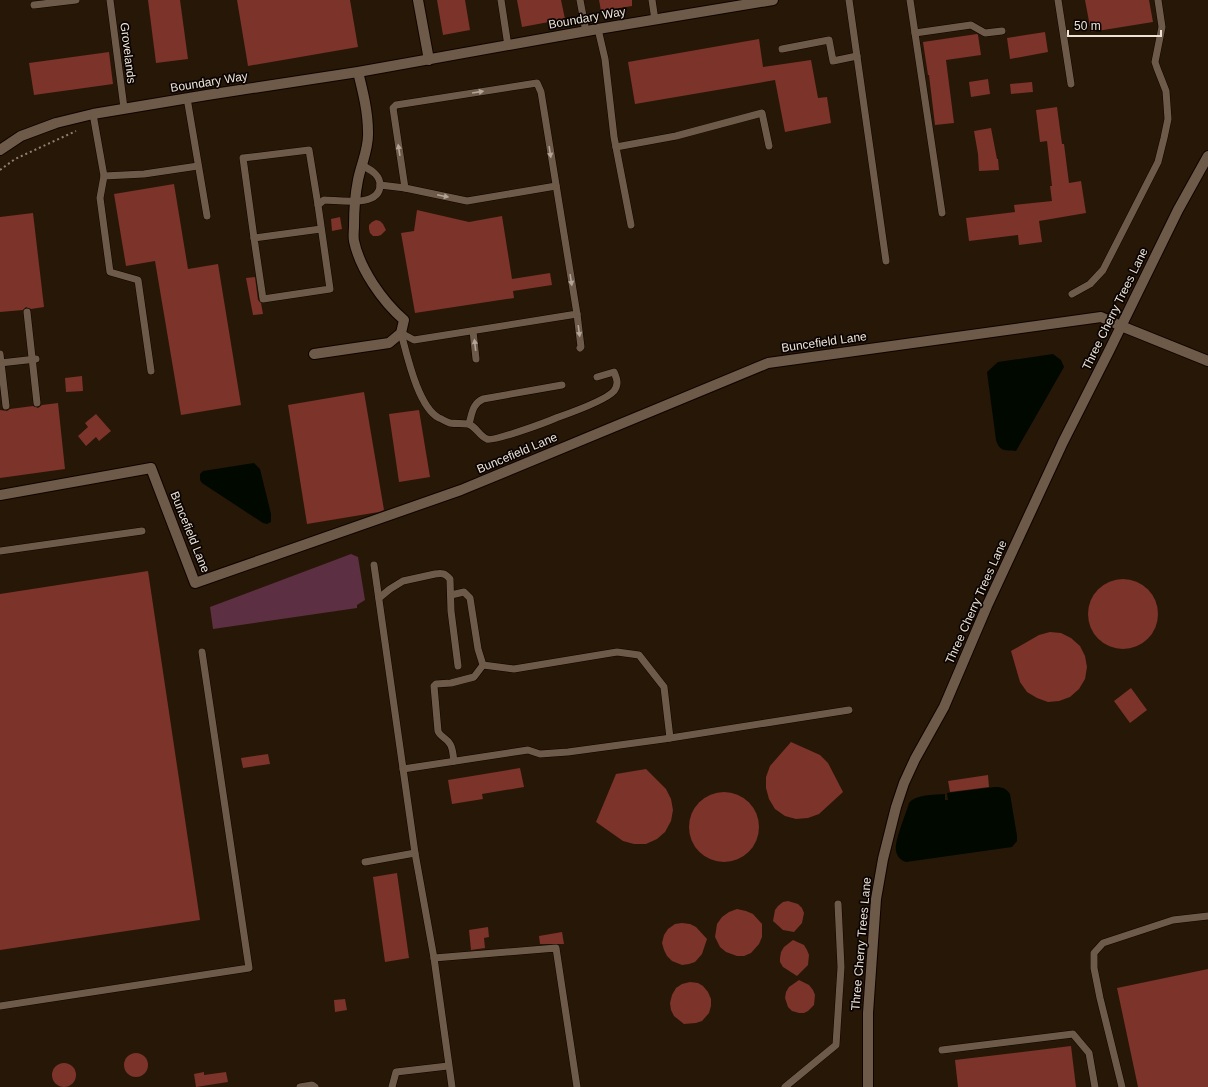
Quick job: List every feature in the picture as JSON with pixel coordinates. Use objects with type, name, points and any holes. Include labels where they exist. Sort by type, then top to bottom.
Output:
[{"type":"street","points":[[418,0],[428,60]]},
{"type":"street","name":"Boundary Way","points":[[0,150],[21,136],[56,123],[94,118],[124,108],[358,72],[598,29],[774,0]]},
{"type":"street","points":[[314,354],[389,343],[401,333],[404,320],[394,311],[373,283],[361,263],[354,240],[354,201],[358,177],[366,155],[368,133],[366,106],[358,72]]},
{"type":"street","name":"Three Cherry Trees Lane","points":[[868,1087],[868,1013],[876,899],[883,859],[896,807],[904,783],[915,759],[944,707],[987,606],[1053,463],[1178,210],[1208,156]]},
{"type":"street","name":"Buncefield Lane","points":[[0,495],[151,468],[195,582],[461,490],[768,363],[1100,317],[1121,326]]},
{"type":"street","points":[[1121,326],[1208,361]]},
{"type":"lane","points":[[34,5],[76,0]]},
{"type":"lane","name":"Grovelands","points":[[110,0],[124,108]]},
{"type":"lane","points":[[501,0],[508,46]]},
{"type":"lane","points":[[580,0],[586,32]]},
{"type":"lane","points":[[652,0],[655,20]]},
{"type":"lane","points":[[849,0],[886,261]]},
{"type":"lane","points":[[910,0],[942,213]]},
{"type":"lane","points":[[1058,0],[1071,84]]},
{"type":"lane","points":[[1072,294],[1090,284],[1103,270],[1158,162],[1168,119],[1166,92],[1158,68],[1154,62],[1162,27],[1158,0]]},
{"type":"lane","points":[[915,33],[971,25],[985,33],[1002,31]]},
{"type":"lane","points":[[598,29],[604,59],[616,147],[631,225]]},
{"type":"lane","points":[[782,49],[830,40],[833,61],[857,56]]},
{"type":"lane","points":[[405,188],[393,108],[396,105],[537,83],[541,92],[577,314],[580,348]]},
{"type":"lane","points":[[187,98],[207,216]]},
{"type":"lane","points":[[616,147],[676,136],[762,114],[769,146]]},
{"type":"lane","points":[[94,118],[104,176],[100,198],[110,272],[138,280],[151,371]]},
{"type":"lane","points":[[309,150],[318,205],[330,289],[263,299],[243,158],[309,150]]},
{"type":"lane","points":[[318,205],[324,200],[354,201],[372,199],[379,193],[380,185],[378,177],[362,165]]},
{"type":"lane","points":[[104,176],[144,174],[198,166]]},
{"type":"lane","points":[[380,185],[405,188],[467,201],[556,186]]},
{"type":"lane","points":[[254,238],[321,229]]},
{"type":"lane","points":[[27,312],[34,359],[37,403]]},
{"type":"lane","points":[[401,333],[414,340],[577,314]]},
{"type":"lane","points":[[473,331],[476,359]]},
{"type":"lane","points":[[401,333],[409,363],[424,402],[437,417],[450,423],[469,424],[487,439],[491,440],[576,411],[613,393],[618,382],[614,372],[597,377]]},
{"type":"lane","points":[[0,354],[6,406]]},
{"type":"lane","points":[[1,363],[34,359]]},
{"type":"lane","points":[[469,424],[474,406],[482,399],[562,386]]},
{"type":"lane","points":[[0,551],[142,531]]},
{"type":"lane","points":[[374,565],[415,853],[434,958],[452,1087]]},
{"type":"lane","points":[[379,598],[403,581],[440,573],[446,574],[450,579],[451,611],[458,666]]},
{"type":"lane","points":[[451,595],[464,592],[470,598],[478,649],[483,665]]},
{"type":"lane","points":[[0,1006],[248,968],[202,652]]},
{"type":"lane","points":[[483,665],[514,669],[617,652],[639,655],[664,687],[670,738]]},
{"type":"lane","points":[[454,761],[451,745],[439,734],[438,731],[434,686],[436,684],[451,683],[474,677],[483,665]]},
{"type":"lane","points":[[403,769],[528,750],[540,754],[568,752],[670,738],[849,710]]},
{"type":"lane","points":[[365,862],[415,853]]},
{"type":"lane","points":[[785,1087],[836,1045],[841,968],[838,904]]},
{"type":"lane","points":[[1122,1087],[1100,998],[1094,968],[1094,954],[1103,943],[1173,920],[1208,916]]},
{"type":"lane","points":[[434,958],[556,948],[577,1087]]},
{"type":"lane","points":[[942,1050],[1073,1034],[1089,1053],[1095,1087]]},
{"type":"lane","points":[[392,1087],[396,1072],[448,1066]]},
{"type":"lane","points":[[300,1087],[312,1085],[315,1087]]},
{"type":"path","points":[[0,170],[15,159],[94,118]]},
{"type":"shaded area","points":[[1053,354],[1061,360],[1064,367],[1016,451],[1006,450],[999,447],[996,440],[987,372],[998,362]]},
{"type":"shaded area","points":[[254,463],[260,469],[271,514],[271,522],[267,524],[263,523],[202,483],[200,480],[200,474],[203,471]]},
{"type":"shaded area","points":[[351,554],[358,557],[365,600],[357,605],[357,608],[213,629],[210,607]]},
{"type":"shaded area","points":[[995,787],[1004,788],[1010,794],[1017,836],[1017,841],[1012,847],[906,862],[898,856],[896,851],[897,841],[909,803],[912,800],[926,796],[945,794],[945,800],[948,800],[947,793]]},
{"type":"building","points":[[148,0],[180,0],[188,59],[156,63]]},
{"type":"building","points":[[237,0],[350,0],[358,47],[248,66]]},
{"type":"building","points":[[437,0],[465,0],[470,30],[443,35]]},
{"type":"building","points":[[517,0],[561,0],[565,19],[522,27]]},
{"type":"building","points":[[599,0],[632,0],[632,6],[601,11]]},
{"type":"building","points":[[1085,0],[1149,0],[1153,22],[1091,32]]},
{"type":"building","points":[[1045,32],[1048,52],[1010,59],[1007,38]]},
{"type":"building","points":[[977,34],[981,55],[946,60],[954,123],[935,125],[929,75],[923,42]]},
{"type":"building","points":[[759,39],[763,67],[811,60],[818,98],[827,97],[831,123],[785,132],[775,80],[635,104],[628,62]]},
{"type":"building","points":[[109,52],[113,84],[34,95],[29,63]]},
{"type":"building","points":[[988,79],[990,94],[971,97],[969,82]]},
{"type":"building","points":[[1032,82],[1033,92],[1011,94],[1010,84]]},
{"type":"building","points":[[1057,107],[1069,183],[1081,181],[1086,213],[1039,221],[1042,242],[1019,245],[1018,235],[969,241],[966,218],[1015,212],[1014,205],[1052,201],[1050,186],[1052,186],[1047,141],[1040,142],[1036,110]]},
{"type":"building","points":[[991,128],[999,170],[979,171],[974,131]]},
{"type":"building","points":[[174,184],[188,269],[218,264],[241,405],[181,415],[155,261],[126,266],[114,194]]},
{"type":"building","points":[[417,210],[469,222],[502,216],[512,279],[550,273],[552,285],[513,291],[514,298],[415,313],[401,233],[414,231]]},
{"type":"building","points":[[33,213],[44,307],[31,309],[26,307],[23,310],[0,312],[0,217]]},
{"type":"building","points":[[340,217],[342,229],[332,231],[331,219]]},
{"type":"building","points":[[376,220],[383,224],[386,230],[381,235],[373,236],[370,233],[369,225]]},
{"type":"building","points":[[255,277],[258,300],[261,303],[263,314],[253,315],[246,278]]},
{"type":"building","points":[[82,376],[83,391],[66,392],[65,378]]},
{"type":"building","points":[[364,392],[384,510],[307,524],[288,405]]},
{"type":"building","points":[[58,403],[65,469],[0,478],[0,410],[7,411],[10,409],[33,406],[38,408],[42,405]]},
{"type":"building","points":[[419,410],[430,477],[399,482],[389,414]]},
{"type":"building","points":[[96,414],[111,431],[99,441],[96,437],[86,446],[78,436],[88,427],[85,423]]},
{"type":"building","points":[[148,571],[200,920],[0,950],[0,594]]},
{"type":"building","points":[[1123,579],[1142,585],[1152,595],[1158,614],[1152,633],[1142,643],[1123,649],[1104,643],[1094,633],[1088,614],[1094,595],[1104,585]]},
{"type":"building","points":[[1050,632],[1061,633],[1071,638],[1080,646],[1085,656],[1087,667],[1085,679],[1079,689],[1070,697],[1059,701],[1048,702],[1027,692],[1020,682],[1011,651],[1039,635]]},
{"type":"building","points":[[1131,688],[1147,710],[1130,723],[1114,701]]},
{"type":"building","points":[[791,742],[820,755],[828,763],[843,792],[819,814],[808,818],[796,819],[785,816],[775,809],[769,799],[766,788],[766,777],[770,766]]},
{"type":"building","points":[[268,754],[270,764],[243,768],[241,758]]},
{"type":"building","points":[[520,768],[524,787],[482,794],[483,799],[452,804],[448,780]]},
{"type":"building","points":[[646,769],[666,789],[671,799],[673,810],[671,821],[665,832],[657,839],[646,844],[634,844],[623,841],[596,822],[616,774]]},
{"type":"building","points":[[988,775],[989,787],[950,792],[948,781]]},
{"type":"building","points":[[724,792],[743,798],[753,808],[759,827],[753,846],[743,856],[724,862],[705,856],[695,846],[689,827],[695,808],[705,798]]},
{"type":"building","points":[[397,873],[409,958],[385,962],[373,877]]},
{"type":"building","points":[[788,901],[798,904],[804,913],[802,923],[794,932],[783,930],[773,921],[775,910],[778,906],[783,902]]},
{"type":"building","points":[[737,909],[753,914],[762,924],[762,937],[759,944],[751,953],[744,956],[737,956],[726,952],[720,947],[715,937],[717,924],[722,917]]},
{"type":"building","points":[[675,924],[690,924],[696,927],[707,939],[702,954],[695,962],[682,965],[672,961],[667,956],[662,943],[664,935],[668,929]]},
{"type":"building","points":[[488,927],[489,937],[484,938],[485,948],[471,950],[469,930]]},
{"type":"building","points":[[562,932],[564,944],[540,944],[539,936]]},
{"type":"building","points":[[793,940],[804,945],[809,955],[808,965],[797,976],[783,967],[780,962],[781,952],[784,947]]},
{"type":"building","points":[[1208,969],[1208,1087],[1138,1087],[1117,988]]},
{"type":"building","points":[[799,980],[809,985],[815,995],[814,1005],[804,1013],[792,1011],[788,1007],[785,998],[789,987]]},
{"type":"building","points":[[690,982],[698,983],[703,986],[711,999],[711,1006],[709,1013],[702,1021],[684,1024],[674,1016],[670,1003],[676,988],[682,984]]},
{"type":"building","points":[[345,999],[347,1010],[335,1012],[334,1000]]},
{"type":"building","points":[[1071,1046],[1076,1087],[958,1087],[955,1060]]},
{"type":"building","points":[[136,1053],[145,1056],[148,1065],[145,1074],[136,1077],[127,1074],[124,1065],[127,1056]]},
{"type":"building","points":[[64,1063],[73,1066],[76,1075],[73,1084],[64,1087],[55,1084],[52,1075],[55,1066]]},
{"type":"building","points":[[204,1072],[204,1075],[226,1072],[228,1082],[196,1087],[194,1074]]}]
